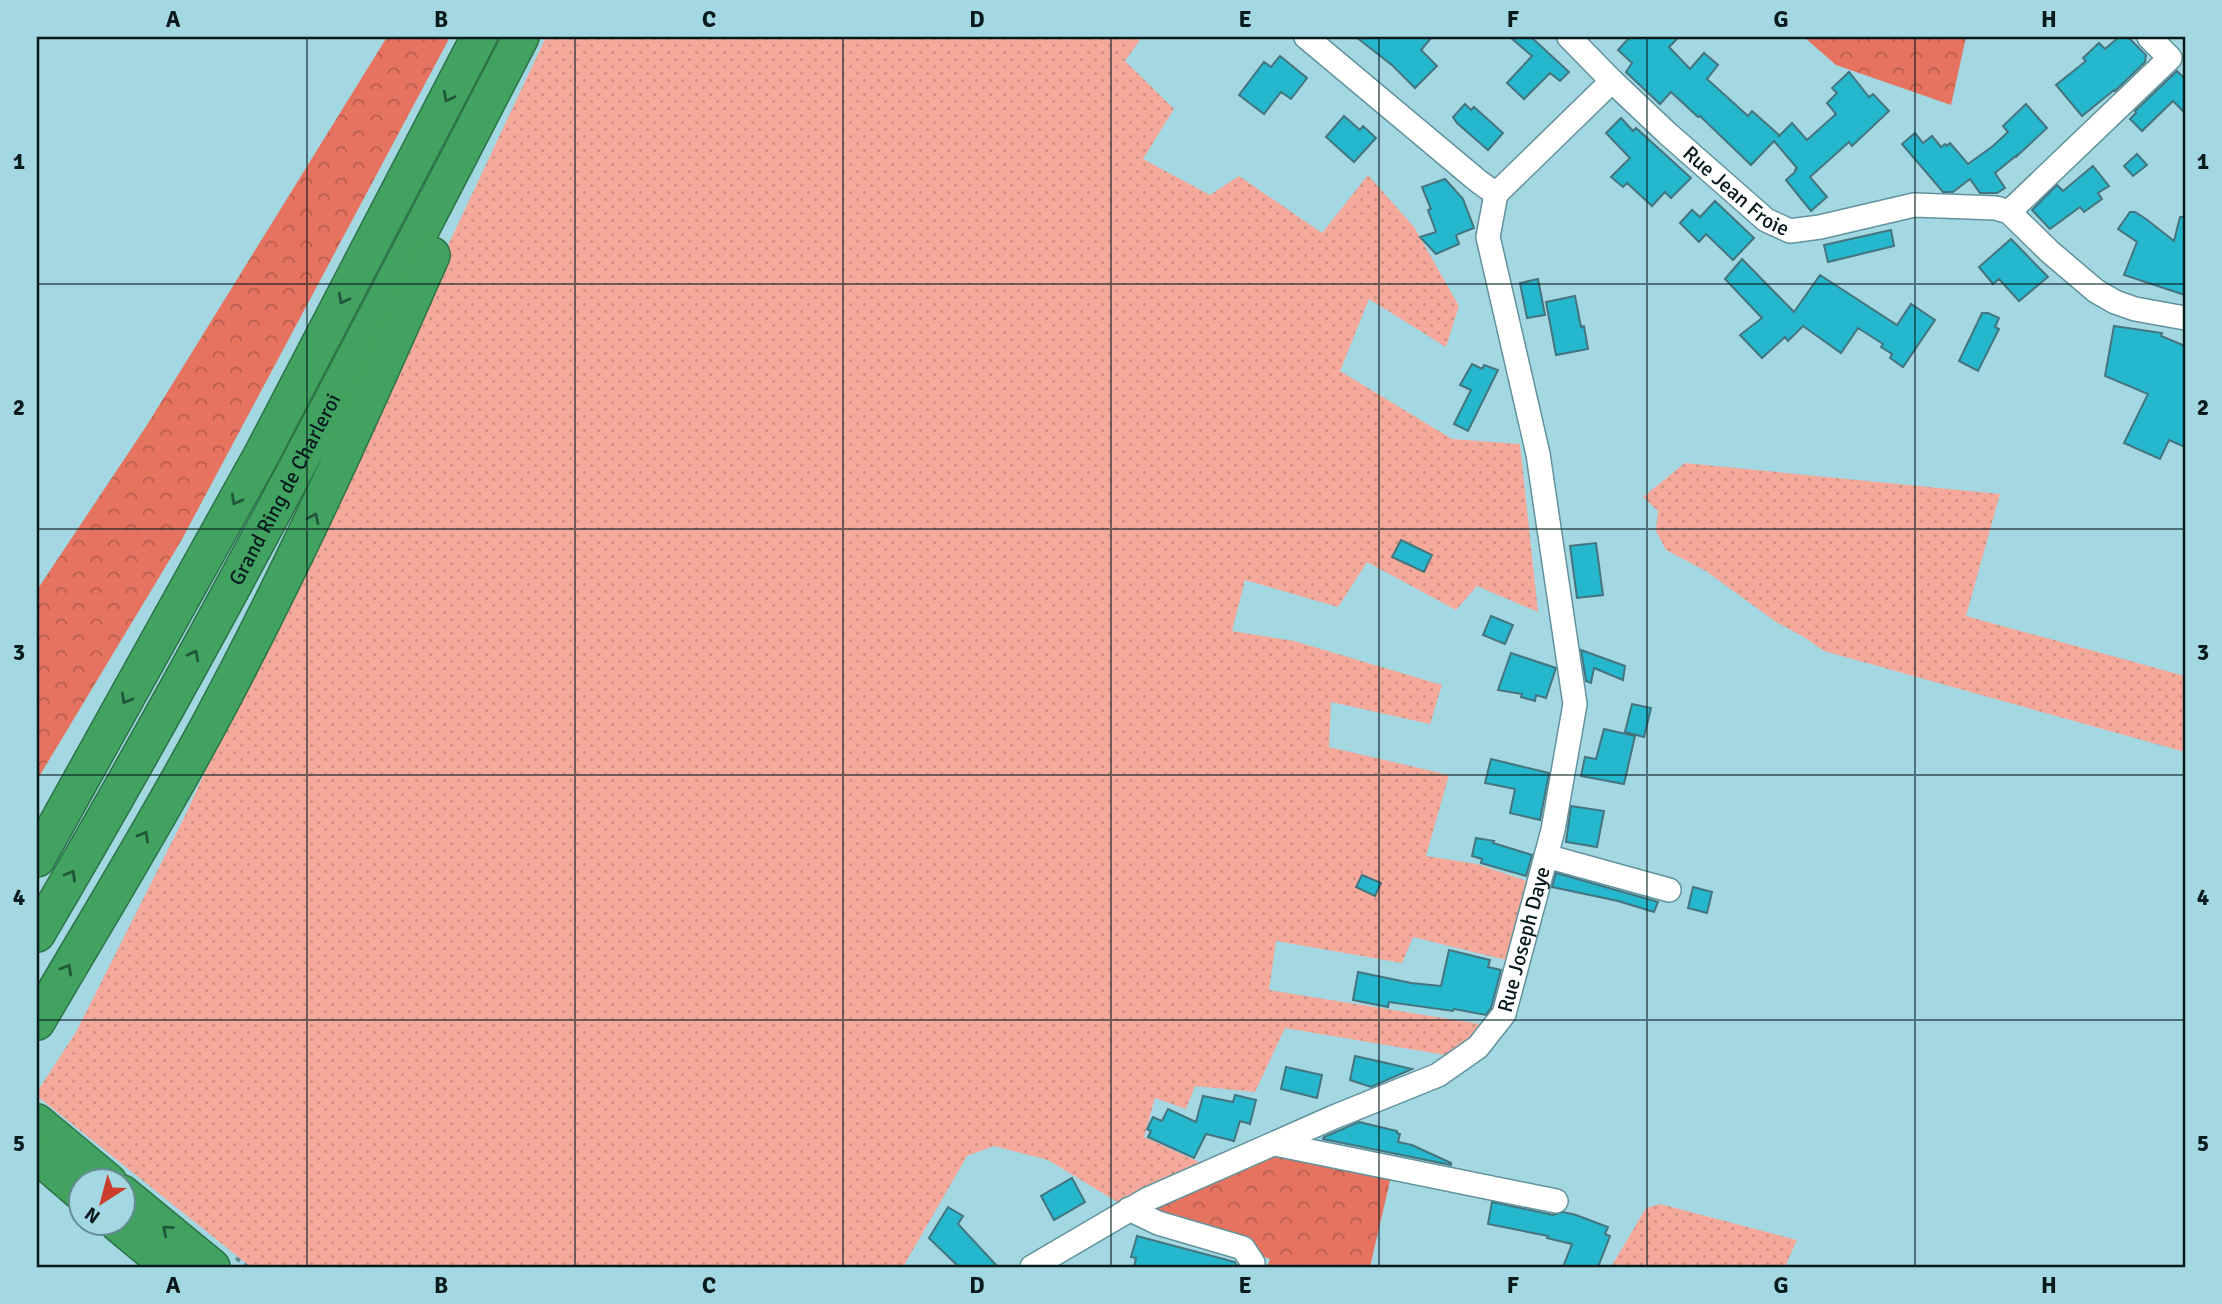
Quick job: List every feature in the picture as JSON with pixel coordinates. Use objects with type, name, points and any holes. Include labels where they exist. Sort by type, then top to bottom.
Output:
[{"type":"highway","name":"Grand Ring de Charleroi","points":[[37,859],[262,454],[479,37]]},
{"type":"highway","name":"Grand Ring de Charleroi","points":[[37,934],[146,744],[296,468],[522,37]]},
{"type":"highway","points":[[37,1022],[211,721],[321,503],[435,247],[444,186]]},
{"type":"highway","points":[[37,1122],[64,1170]]},
{"type":"highway","points":[[136,1205],[212,1267]]},
{"type":"highway","points":[[136,1238],[170,1267]]},
{"type":"street","points":[[1306,37],[1496,194],[1612,81]]},
{"type":"street","name":"Rue Jean Froie","points":[[1569,37],[1612,81],[1766,220],[1790,230],[1821,227],[1914,205],[1974,206],[2010,212]]},
{"type":"street","points":[[2149,37],[2170,58],[2010,212],[2096,291],[2135,309],[2185,318]]},
{"type":"street","name":"Rue Joseph Daye","points":[[1032,1267],[1148,1199],[1334,1117],[1438,1075],[1478,1048],[1504,1014],[1553,830],[1575,704],[1538,454],[1489,237],[1496,194]]},
{"type":"street","points":[[1546,856],[1669,890]]},
{"type":"street","points":[[1275,1144],[1556,1201]]},
{"type":"street","points":[[1129,1209],[1158,1223],[1243,1248],[1253,1267]]},
{"type":"shaded area","points":[[546,37],[1142,37],[1125,61],[1174,109],[1143,159],[1210,195],[1239,176],[1322,233],[1368,175],[1414,227],[1459,306],[1446,347],[1369,299],[1340,371],[1452,439],[1520,444],[1538,612],[1477,586],[1456,610],[1367,562],[1338,607],[1245,580],[1232,631],[1294,641],[1442,685],[1430,724],[1331,702],[1329,747],[1449,775],[1426,856],[1477,864],[1538,885],[1518,963],[1413,937],[1402,963],[1276,941],[1269,990],[1487,1025],[1451,1056],[1285,1028],[1255,1092],[1195,1086],[1186,1109],[1155,1098],[1144,1137],[1201,1163],[1129,1209],[1048,1160],[994,1146],[967,1156],[903,1267],[251,1267],[136,1175],[136,1168],[127,1168],[37,1096],[37,1092],[76,1032],[184,818],[371,409]]},
{"type":"shaded area","points":[[1685,463],[2000,494],[1966,616],[2185,676],[2185,752],[1824,651],[1776,622],[1706,571],[1666,550],[1656,531],[1658,511],[1643,497]]},
{"type":"shaded area","points":[[1660,1204],[1797,1240],[1785,1267],[1611,1267],[1646,1208]]},
{"type":"green space","points":[[387,37],[450,37],[181,541],[37,780],[37,590],[147,425]]},
{"type":"green space","points":[[1804,37],[1966,37],[1951,105],[1836,65]]},
{"type":"green space","points":[[1275,1144],[1393,1168],[1370,1267],[1267,1267],[1270,1259],[1129,1209]]},
{"type":"building","points":[[1356,37],[1432,37],[1421,50],[1437,66],[1415,88],[1393,66]]},
{"type":"building","points":[[1510,37],[1531,37],[1569,72],[1560,81],[1550,73],[1524,99],[1507,83],[1532,56]]},
{"type":"building","points":[[1630,37],[1679,37],[1669,47],[1690,69],[1704,53],[1718,65],[1707,79],[1748,116],[1752,111],[1779,135],[1778,137],[1792,123],[1807,140],[1836,114],[1827,103],[1837,93],[1832,88],[1849,72],[1869,97],[1873,94],[1889,111],[1852,146],[1849,142],[1810,177],[1827,197],[1811,211],[1786,180],[1797,168],[1774,141],[1751,165],[1671,92],[1660,104],[1626,72],[1632,63],[1618,50]]},
{"type":"building","points":[[2119,37],[2128,37],[2146,55],[2145,62],[2115,91],[2082,116],[2056,85],[2086,61],[2083,58],[2099,43],[2105,49]]},
{"type":"building","points":[[1280,56],[1307,78],[1291,99],[1281,92],[1264,114],[1239,95],[1264,62],[1271,67]]},
{"type":"building","points":[[2177,71],[2185,79],[2185,113],[2173,101],[2142,131],[2130,119]]},
{"type":"building","points":[[1465,104],[1471,110],[1474,107],[1503,133],[1488,150],[1453,117]]},
{"type":"building","points":[[2026,104],[2047,128],[1995,173],[2005,188],[1997,193],[1980,193],[1970,179],[1953,192],[1943,192],[1902,144],[1915,133],[1923,143],[1932,136],[1941,147],[1950,143],[1968,164],[2008,132],[2003,126]]},
{"type":"building","points":[[1344,116],[1360,130],[1363,126],[1376,138],[1354,162],[1326,137]]},
{"type":"building","points":[[1621,118],[1633,131],[1636,128],[1691,178],[1671,198],[1665,192],[1652,206],[1627,183],[1623,187],[1611,177],[1630,158],[1606,133]]},
{"type":"building","points":[[2137,154],[2147,165],[2133,176],[2124,166]]},
{"type":"building","points":[[2093,166],[2109,186],[2098,193],[2102,199],[2084,212],[2080,207],[2050,229],[2032,210],[2057,185],[2063,191]]},
{"type":"building","points":[[1445,179],[1463,199],[1474,228],[1456,235],[1459,244],[1436,254],[1420,237],[1436,232],[1422,187]]},
{"type":"building","points":[[1715,201],[1754,238],[1733,260],[1706,234],[1699,242],[1680,223],[1692,210],[1700,217]]},
{"type":"building","points":[[2130,212],[2146,219],[2174,241],[2180,217],[2185,217],[2185,295],[2124,275],[2137,242],[2118,229]]},
{"type":"building","points":[[1891,230],[1894,246],[1828,262],[1824,245]]},
{"type":"building","points":[[2011,239],[2048,277],[2019,301],[1999,279],[1993,284],[1979,267]]},
{"type":"building","points":[[1742,259],[1794,312],[1820,275],[1897,325],[1911,304],[1935,320],[1903,367],[1890,358],[1892,354],[1881,347],[1883,344],[1858,328],[1841,353],[1803,326],[1788,341],[1785,337],[1762,358],[1740,335],[1762,318],[1725,279]]},
{"type":"building","points":[[1538,279],[1545,315],[1527,318],[1520,283]]},
{"type":"building","points":[[1575,296],[1588,349],[1556,355],[1546,302]]},
{"type":"building","points":[[1982,313],[1999,318],[1995,327],[1999,329],[1978,371],[1959,361]]},
{"type":"building","points":[[2114,326],[2162,333],[2161,336],[2185,346],[2185,447],[2169,440],[2160,459],[2124,443],[2148,394],[2105,376]]},
{"type":"building","points":[[1472,364],[1482,369],[1484,365],[1498,370],[1468,431],[1454,424],[1471,390],[1460,385]]},
{"type":"building","points":[[1401,540],[1432,555],[1424,572],[1392,557]]},
{"type":"building","points":[[1596,543],[1603,595],[1577,598],[1570,546]]},
{"type":"building","points":[[1491,616],[1513,625],[1505,644],[1483,635]]},
{"type":"building","points":[[1581,650],[1625,666],[1623,680],[1594,668],[1591,683],[1586,681]]},
{"type":"building","points":[[1511,653],[1556,668],[1546,698],[1536,695],[1535,701],[1521,697],[1522,694],[1498,690]]},
{"type":"building","points":[[1632,704],[1651,708],[1644,737],[1625,732]]},
{"type":"building","points":[[1604,729],[1635,736],[1624,784],[1581,776],[1585,757],[1596,759]]},
{"type":"building","points":[[1491,759],[1549,773],[1540,820],[1510,813],[1515,789],[1485,783]]},
{"type":"building","points":[[1571,806],[1604,811],[1597,847],[1566,842]]},
{"type":"building","points":[[1476,838],[1494,841],[1493,843],[1532,855],[1526,876],[1481,863],[1482,859],[1472,856]]},
{"type":"building","points":[[1556,873],[1658,902],[1654,912],[1618,901],[1552,887]]},
{"type":"building","points":[[1362,875],[1381,883],[1375,896],[1356,887]]},
{"type":"building","points":[[1693,887],[1712,892],[1707,913],[1688,908]]},
{"type":"building","points":[[1449,950],[1490,960],[1488,967],[1501,970],[1491,1008],[1486,1015],[1389,1002],[1388,1007],[1353,1000],[1358,972],[1441,986]]},
{"type":"building","points":[[1355,1056],[1412,1069],[1371,1087],[1350,1080]]},
{"type":"building","points":[[1286,1067],[1322,1075],[1317,1098],[1281,1089]]},
{"type":"building","points":[[1235,1095],[1256,1100],[1250,1124],[1240,1121],[1234,1141],[1206,1134],[1194,1158],[1148,1137],[1151,1131],[1147,1129],[1153,1117],[1162,1121],[1168,1109],[1196,1122],[1203,1096],[1233,1102]]},
{"type":"building","points":[[1359,1122],[1397,1131],[1400,1134],[1398,1142],[1412,1145],[1451,1165],[1323,1139]]},
{"type":"building","points":[[1072,1178],[1085,1202],[1054,1220],[1041,1196]]},
{"type":"building","points":[[1492,1202],[1553,1215],[1563,1212],[1608,1227],[1605,1234],[1610,1236],[1598,1267],[1563,1267],[1572,1244],[1547,1238],[1548,1236],[1488,1224]]},
{"type":"building","points":[[948,1207],[963,1216],[958,1224],[998,1267],[959,1267],[929,1238]]},
{"type":"building","points":[[1137,1236],[1235,1262],[1237,1267],[1134,1267],[1136,1258],[1131,1257]]}]
